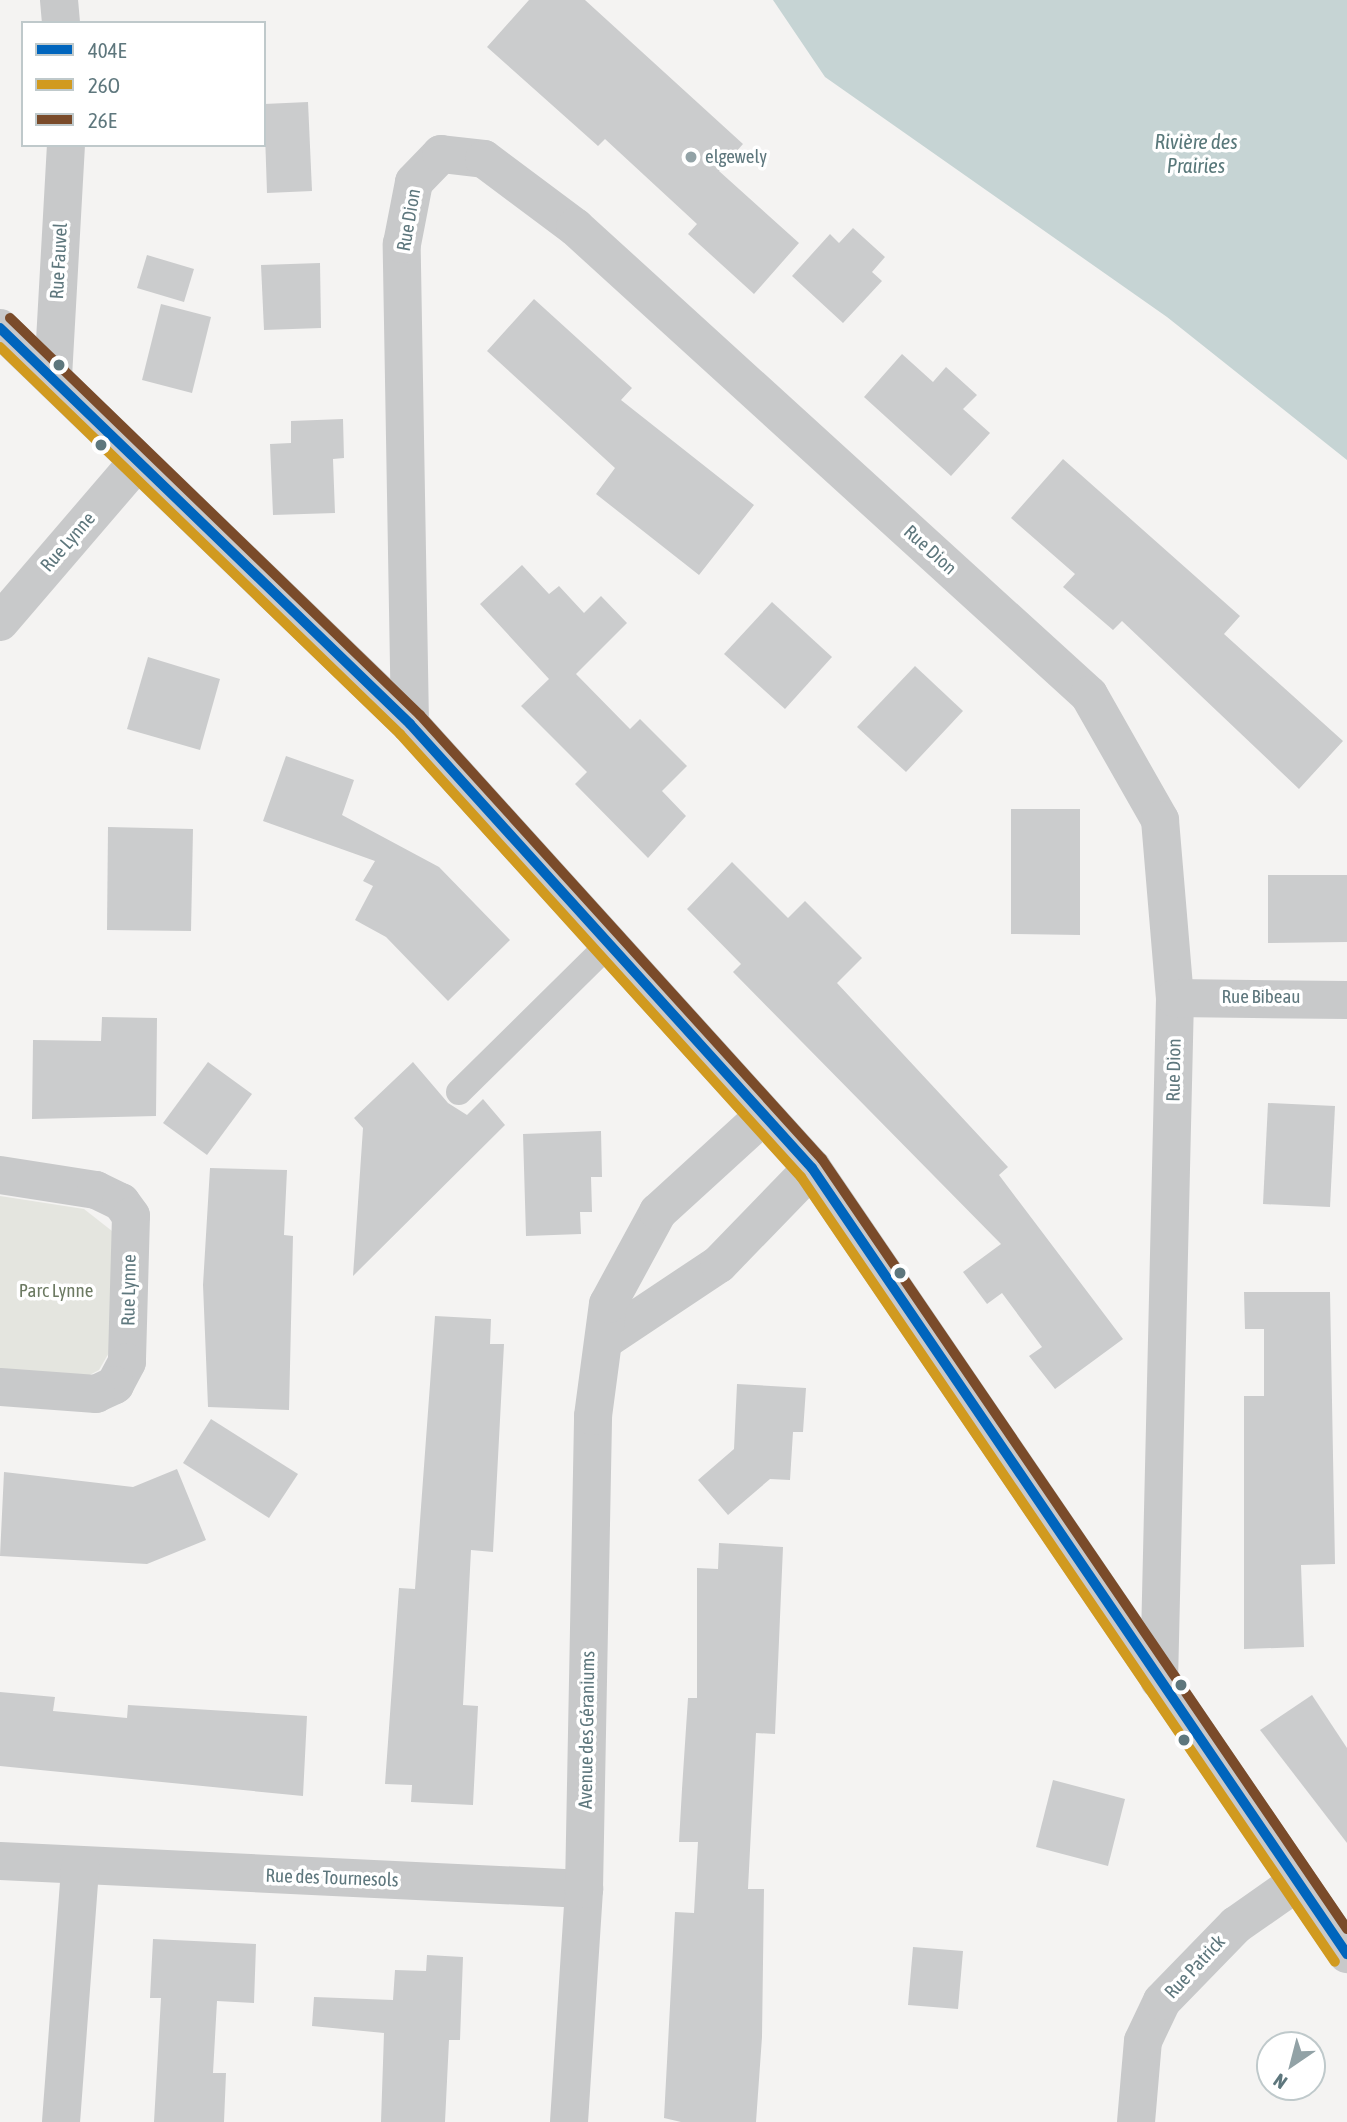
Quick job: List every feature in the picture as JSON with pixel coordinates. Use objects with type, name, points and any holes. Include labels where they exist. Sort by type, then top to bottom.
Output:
[{"type":"street","points":[[59,0],[61,21]]},
{"type":"street","name":"Rue Fauvel","points":[[53,377],[66,147]]},
{"type":"street","name":"Rue Dion","points":[[410,724],[402,244],[414,182],[441,154],[484,159],[575,227],[1089,695],[1160,820],[1175,998],[1159,1680]]},
{"type":"street","points":[[0,328],[410,724],[812,1168],[1296,1883],[1347,1954]]},
{"type":"street","name":"Rue Lynne","points":[[0,622],[137,461]]},
{"type":"street","name":"Rue Bibeau","points":[[1175,998],[1347,1000]]},
{"type":"street","name":"Avenue des Géraniums","points":[[569,2122],[584,1889],[593,1416],[608,1338],[608,1304],[659,1212],[763,1116]]},
{"type":"street","points":[[608,1338],[719,1264],[812,1168]]},
{"type":"street","name":"Rue Lynne","points":[[0,1175],[96,1190],[121,1202],[131,1216],[127,1362],[115,1385],[96,1394],[0,1387]]},
{"type":"street","name":"Rue des Tournesols","points":[[0,1861],[80,1867],[584,1889]]},
{"type":"street","points":[[61,2122],[80,1867]]},
{"type":"street","name":"Rue Patrick","points":[[1136,2122],[1143,2041],[1162,2001],[1236,1925],[1296,1883]]},
{"type":"lane","points":[[459,1092],[609,944]]},
{"type":"green space","name":"Parc Lynne","points":[[0,1196],[84,1209],[112,1231],[110,1351],[99,1370],[84,1378],[0,1372]]},
{"type":"water","name":"Rivière des Prairies","points":[[773,0],[1347,0],[1347,460],[1167,317],[825,77]]},
{"type":"building","points":[[529,0],[585,0],[743,144],[719,171],[799,243],[754,294],[688,234],[697,224],[605,139],[598,146],[487,47]]},
{"type":"building","points":[[308,102],[312,191],[267,193],[266,104]]},
{"type":"building","points":[[853,228],[885,257],[872,272],[882,281],[843,323],[792,276],[830,234],[839,243]]},
{"type":"building","points":[[147,255],[194,269],[184,302],[137,288]]},
{"type":"building","points":[[320,263],[321,328],[264,330],[261,265]]},
{"type":"building","points":[[534,299],[632,388],[621,400],[754,505],[699,575],[596,494],[615,468],[487,351]]},
{"type":"building","points":[[161,304],[211,317],[192,393],[142,380]]},
{"type":"building","points":[[902,354],[933,382],[946,367],[977,395],[963,409],[990,433],[951,476],[864,397]]},
{"type":"building","points":[[343,419],[344,458],[333,459],[335,513],[273,515],[270,444],[291,443],[291,421]]},
{"type":"building","points":[[1063,459],[1240,616],[1224,634],[1343,741],[1299,789],[1122,621],[1113,630],[1063,587],[1075,574],[1011,518]]},
{"type":"building","points":[[522,565],[549,594],[559,586],[584,613],[601,596],[627,623],[576,674],[630,729],[640,719],[687,766],[662,791],[686,816],[648,858],[575,784],[587,772],[521,706],[549,679],[480,604]]},
{"type":"building","points":[[772,602],[832,657],[785,709],[724,654]]},
{"type":"building","points":[[148,657],[220,679],[200,750],[127,729]]},
{"type":"building","points":[[915,666],[963,711],[906,772],[857,727]]},
{"type":"building","points":[[286,756],[354,780],[342,815],[439,867],[510,940],[448,1001],[386,937],[355,920],[373,886],[363,881],[375,861],[263,821]]},
{"type":"building","points":[[1011,809],[1080,809],[1080,935],[1011,934]]},
{"type":"building","points":[[108,827],[193,829],[191,931],[107,930]]},
{"type":"building","points":[[732,862],[788,918],[805,901],[862,958],[837,983],[1008,1167],[999,1175],[1123,1339],[1055,1389],[1029,1356],[1042,1347],[1002,1293],[987,1304],[963,1272],[1001,1244],[733,972],[741,964],[687,909]]},
{"type":"building","points":[[1268,875],[1347,875],[1347,942],[1268,943]]},
{"type":"building","points":[[102,1017],[157,1018],[156,1116],[32,1119],[33,1040],[101,1041]]},
{"type":"building","points":[[208,1062],[252,1094],[207,1155],[163,1123]]},
{"type":"building","points":[[413,1062],[448,1103],[467,1115],[483,1099],[505,1125],[353,1276],[363,1128],[354,1118]]},
{"type":"building","points":[[1268,1103],[1335,1106],[1330,1207],[1263,1204]]},
{"type":"building","points":[[601,1131],[602,1177],[591,1177],[592,1212],[580,1212],[581,1234],[526,1236],[523,1134]]},
{"type":"building","points":[[210,1168],[287,1170],[284,1235],[293,1236],[289,1410],[208,1407],[203,1285]]},
{"type":"building","points":[[1244,1292],[1330,1292],[1335,1564],[1301,1565],[1304,1647],[1244,1649],[1244,1396],[1264,1396],[1264,1329],[1245,1329]]},
{"type":"building","points":[[435,1316],[491,1319],[490,1344],[504,1344],[493,1552],[471,1550],[463,1705],[478,1706],[473,1805],[411,1802],[412,1785],[385,1784],[399,1588],[415,1589]]},
{"type":"building","points":[[737,1384],[806,1388],[803,1432],[793,1432],[790,1480],[770,1479],[728,1515],[698,1480],[734,1449]]},
{"type":"building","points":[[211,1419],[298,1474],[269,1518],[183,1463]]},
{"type":"building","points":[[177,1469],[206,1540],[147,1564],[0,1556],[4,1472],[133,1487]]},
{"type":"building","points":[[719,1543],[783,1547],[775,1734],[756,1733],[748,1889],[764,1889],[762,2037],[756,2122],[681,2122],[664,2118],[675,1912],[694,1913],[698,1842],[679,1842],[682,1789],[688,1698],[697,1698],[697,1568],[718,1569]]},
{"type":"building","points":[[0,1692],[55,1697],[53,1711],[127,1718],[128,1705],[307,1716],[303,1796],[0,1766]]},
{"type":"building","points":[[1312,1695],[1347,1748],[1347,1843],[1260,1730]]},
{"type":"building","points":[[1053,1780],[1125,1799],[1108,1866],[1036,1847]]},
{"type":"building","points":[[153,1939],[256,1944],[254,2003],[217,2001],[213,2073],[226,2073],[224,2122],[154,2122],[161,1998],[150,1998]]},
{"type":"building","points":[[913,1947],[963,1951],[958,2009],[908,2005]]},
{"type":"building","points":[[427,1955],[463,1957],[460,2040],[449,2040],[445,2122],[381,2122],[384,2033],[312,2026],[314,1997],[393,2000],[395,1970],[426,1971]]},
{"type":"transit line","name":"26E","points":[[10,318],[420,715],[822,1159],[1347,1929]]},
{"type":"transit line","name":"404E","points":[[0,328],[410,724],[812,1168],[1347,1954]]},
{"type":"transit line","name":"26O","points":[[0,347],[400,734],[801,1177],[1335,1962]]},
{"type":"place","name":"elgewely","points":[[691,157]]}]
